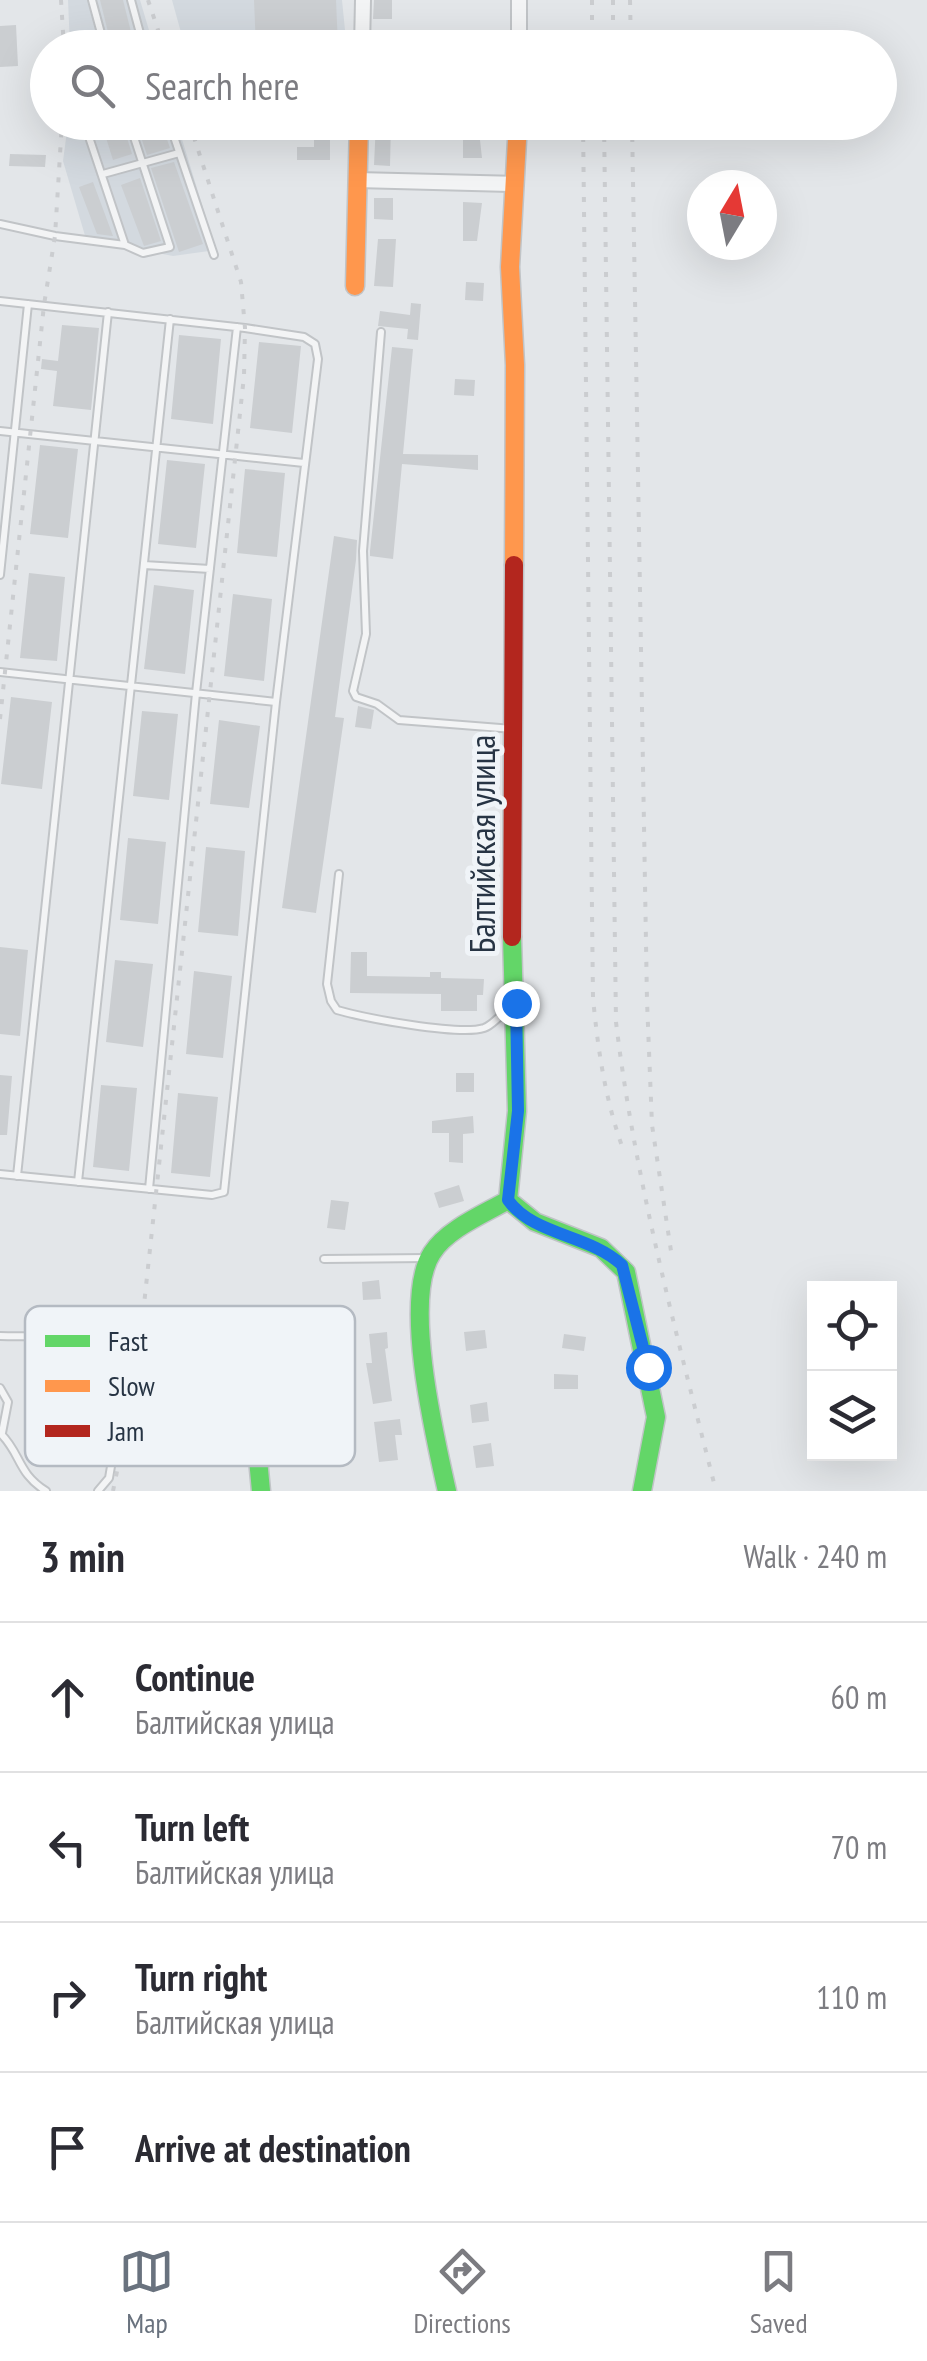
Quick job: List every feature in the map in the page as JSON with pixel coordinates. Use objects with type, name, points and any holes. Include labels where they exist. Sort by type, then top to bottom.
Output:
[{"type":"street","points":[[362,30],[363,0]]},
{"type":"street","points":[[519,0],[519,30]]},
{"type":"street","points":[[355,286],[359,140]]},
{"type":"street","name":"Балтийская улица","points":[[508,1200],[518,1111],[510,887],[515,364],[510,267],[517,140]]},
{"type":"street","points":[[358,180],[515,184]]},
{"type":"street","points":[[447,1491],[432,1427],[420,1275],[439,1246],[508,1200],[530,1222],[586,1242],[614,1258],[626,1272],[656,1416],[642,1491]]},
{"type":"street","points":[[259,1466],[261,1491]]},
{"type":"lane","points":[[92,0],[100,30]]},
{"type":"lane","points":[[130,0],[139,30]]},
{"type":"lane","points":[[91,140],[125,245]]},
{"type":"lane","points":[[0,224],[125,245],[143,253],[170,247],[135,140]]},
{"type":"lane","points":[[175,140],[214,255]]},
{"type":"lane","points":[[103,174],[179,153]]},
{"type":"lane","points":[[0,301],[304,338],[315,344],[318,359],[276,702],[224,1192],[212,1195],[0,1174]]},
{"type":"lane","points":[[0,575],[28,304]]},
{"type":"lane","points":[[16,1176],[108,312]]},
{"type":"lane","points":[[78,1182],[170,319]]},
{"type":"lane","points":[[148,1188],[236,327]]},
{"type":"lane","points":[[380,332],[363,552],[366,634],[353,691],[356,697],[377,704],[398,720],[514,730]]},
{"type":"lane","points":[[0,432],[304,462]]},
{"type":"lane","points":[[144,565],[210,569]]},
{"type":"lane","points":[[0,672],[276,702]]},
{"type":"lane","points":[[339,874],[327,984],[337,1010],[387,1021],[468,1029],[488,1027],[502,1013],[516,1012]]},
{"type":"lane","points":[[324,1259],[428,1258]]},
{"type":"lane","points":[[0,1336],[25,1336]]},
{"type":"lane","points":[[0,1388],[8,1402],[1,1433],[22,1472],[46,1491]]},
{"type":"lane","points":[[98,1491],[109,1478],[111,1466]]},
{"type":"shaded area","points":[[68,0],[140,0],[149,30],[69,30]]},
{"type":"shaded area","points":[[172,0],[342,0],[345,30],[180,30]]},
{"type":"shaded area","points":[[66,140],[182,140],[216,250],[173,256],[86,239],[63,161]]},
{"type":"building","points":[[100,0],[123,0],[130,30],[108,30]]},
{"type":"building","points":[[254,0],[336,0],[337,30],[255,30]]},
{"type":"building","points":[[374,0],[392,0],[392,19],[373,19]]},
{"type":"building","points":[[16,25],[18,66],[0,67],[0,26]]},
{"type":"building","points":[[107,140],[128,140],[132,154],[113,160]]},
{"type":"building","points":[[142,140],[167,140],[170,148],[147,155]]},
{"type":"building","points":[[314,140],[330,140],[330,160],[297,160],[297,147],[314,147]]},
{"type":"building","points":[[375,140],[391,140],[390,166],[374,165]]},
{"type":"building","points":[[463,140],[480,140],[482,158],[463,158]]},
{"type":"building","points":[[10,154],[46,155],[45,167],[9,166]]},
{"type":"building","points":[[174,162],[203,244],[179,252],[151,168]]},
{"type":"building","points":[[140,178],[161,241],[144,246],[121,185]]},
{"type":"building","points":[[93,182],[113,236],[97,234],[79,187]]},
{"type":"building","points":[[374,198],[393,198],[393,220],[374,219]]},
{"type":"building","points":[[463,202],[482,203],[477,241],[463,241]]},
{"type":"building","points":[[378,239],[396,239],[393,287],[374,286]]},
{"type":"building","points":[[466,282],[484,283],[483,301],[465,300]]},
{"type":"building","points":[[411,303],[421,304],[418,340],[407,339],[408,329],[378,326],[380,311],[410,315]]},
{"type":"building","points":[[62,325],[99,328],[91,410],[53,406],[57,371],[41,369],[42,359],[58,361]]},
{"type":"building","points":[[179,335],[221,339],[213,424],[171,419]]},
{"type":"building","points":[[259,342],[301,346],[292,433],[250,428]]},
{"type":"building","points":[[392,347],[413,349],[403,454],[478,455],[478,470],[402,464],[393,559],[370,556]]},
{"type":"building","points":[[455,379],[475,380],[474,396],[454,395]]},
{"type":"building","points":[[40,445],[78,449],[68,538],[30,534]]},
{"type":"building","points":[[167,460],[205,464],[196,548],[158,544]]},
{"type":"building","points":[[245,469],[285,473],[277,557],[237,553]]},
{"type":"building","points":[[334,536],[357,540],[335,717],[344,718],[316,913],[282,908]]},
{"type":"building","points":[[29,573],[65,577],[57,661],[20,658]]},
{"type":"building","points":[[154,585],[194,590],[185,674],[144,669]]},
{"type":"building","points":[[233,594],[272,599],[264,681],[224,676]]},
{"type":"building","points":[[11,697],[52,702],[42,789],[1,784]]},
{"type":"building","points":[[358,706],[374,710],[371,729],[355,727]]},
{"type":"building","points":[[142,711],[178,714],[169,800],[133,796]]},
{"type":"building","points":[[219,720],[260,726],[249,808],[210,804]]},
{"type":"building","points":[[128,838],[166,842],[158,924],[120,920]]},
{"type":"building","points":[[206,847],[245,851],[238,936],[198,932]]},
{"type":"building","points":[[0,947],[28,950],[20,1036],[0,1034]]},
{"type":"building","points":[[351,952],[367,952],[367,976],[430,977],[430,972],[441,972],[441,978],[484,979],[483,995],[477,995],[477,1011],[441,1011],[441,994],[350,993]]},
{"type":"building","points":[[115,960],[153,964],[143,1047],[106,1042]]},
{"type":"building","points":[[194,971],[232,976],[223,1058],[186,1054]]},
{"type":"building","points":[[456,1073],[474,1073],[474,1092],[456,1092]]},
{"type":"building","points":[[0,1075],[12,1076],[7,1135],[0,1135]]},
{"type":"building","points":[[101,1085],[137,1088],[129,1171],[93,1167]]},
{"type":"building","points":[[178,1093],[218,1097],[210,1177],[171,1173]]},
{"type":"building","points":[[473,1116],[474,1133],[463,1134],[463,1163],[449,1162],[449,1133],[432,1133],[432,1121]]},
{"type":"building","points":[[459,1185],[464,1201],[439,1208],[434,1193]]},
{"type":"building","points":[[331,1200],[349,1202],[345,1230],[327,1228]]},
{"type":"building","points":[[379,1280],[381,1299],[363,1300],[362,1282]]},
{"type":"building","points":[[485,1330],[487,1348],[466,1351],[464,1332]]},
{"type":"building","points":[[387,1332],[385,1349],[392,1401],[373,1404],[366,1363],[372,1363],[369,1334]]},
{"type":"building","points":[[564,1334],[586,1337],[584,1351],[562,1348]]},
{"type":"building","points":[[554,1374],[578,1375],[578,1389],[554,1389]]},
{"type":"building","points":[[487,1402],[489,1421],[472,1423],[470,1405]]},
{"type":"building","points":[[400,1419],[402,1435],[395,1435],[398,1460],[379,1462],[374,1422]]},
{"type":"building","points":[[491,1443],[494,1466],[476,1468],[473,1446]]},
{"type":"railway","points":[[61,0],[63,30]]},
{"type":"railway","points":[[148,0],[158,30]]},
{"type":"railway","points":[[592,0],[592,30]]},
{"type":"railway","points":[[613,0],[613,30]]},
{"type":"railway","points":[[630,0],[631,30]]},
{"type":"railway","points":[[0,719],[44,305],[55,236],[61,140]]},
{"type":"railway","points":[[144,1306],[244,376],[241,282],[195,140]]},
{"type":"railway","points":[[583,140],[593,998],[603,1074],[623,1149]]},
{"type":"railway","points":[[604,140],[616,1022],[646,1199],[716,1491]]},
{"type":"railway","points":[[632,140],[647,1001],[652,1125],[671,1251]]},
{"type":"railway","points":[[113,1491],[118,1466]]},
{"type":"traffic: fast","points":[[512,937],[517,1111],[508,1200],[535,1222],[601,1248],[626,1272],[656,1417],[642,1491]]},
{"type":"traffic: fast","points":[[447,1491],[420,1335],[424,1274],[439,1244],[508,1200]]},
{"type":"traffic: fast","points":[[259,1466],[261,1491]]},
{"type":"traffic: slow","points":[[355,286],[359,140]]},
{"type":"traffic: slow","points":[[514,565],[515,365],[510,267],[517,140]]},
{"type":"traffic: jam","points":[[512,937],[514,565]]},
{"type":"route","points":[[516,1003],[518,1111],[508,1200],[530,1222],[586,1242],[622,1265],[648,1367]]}]
